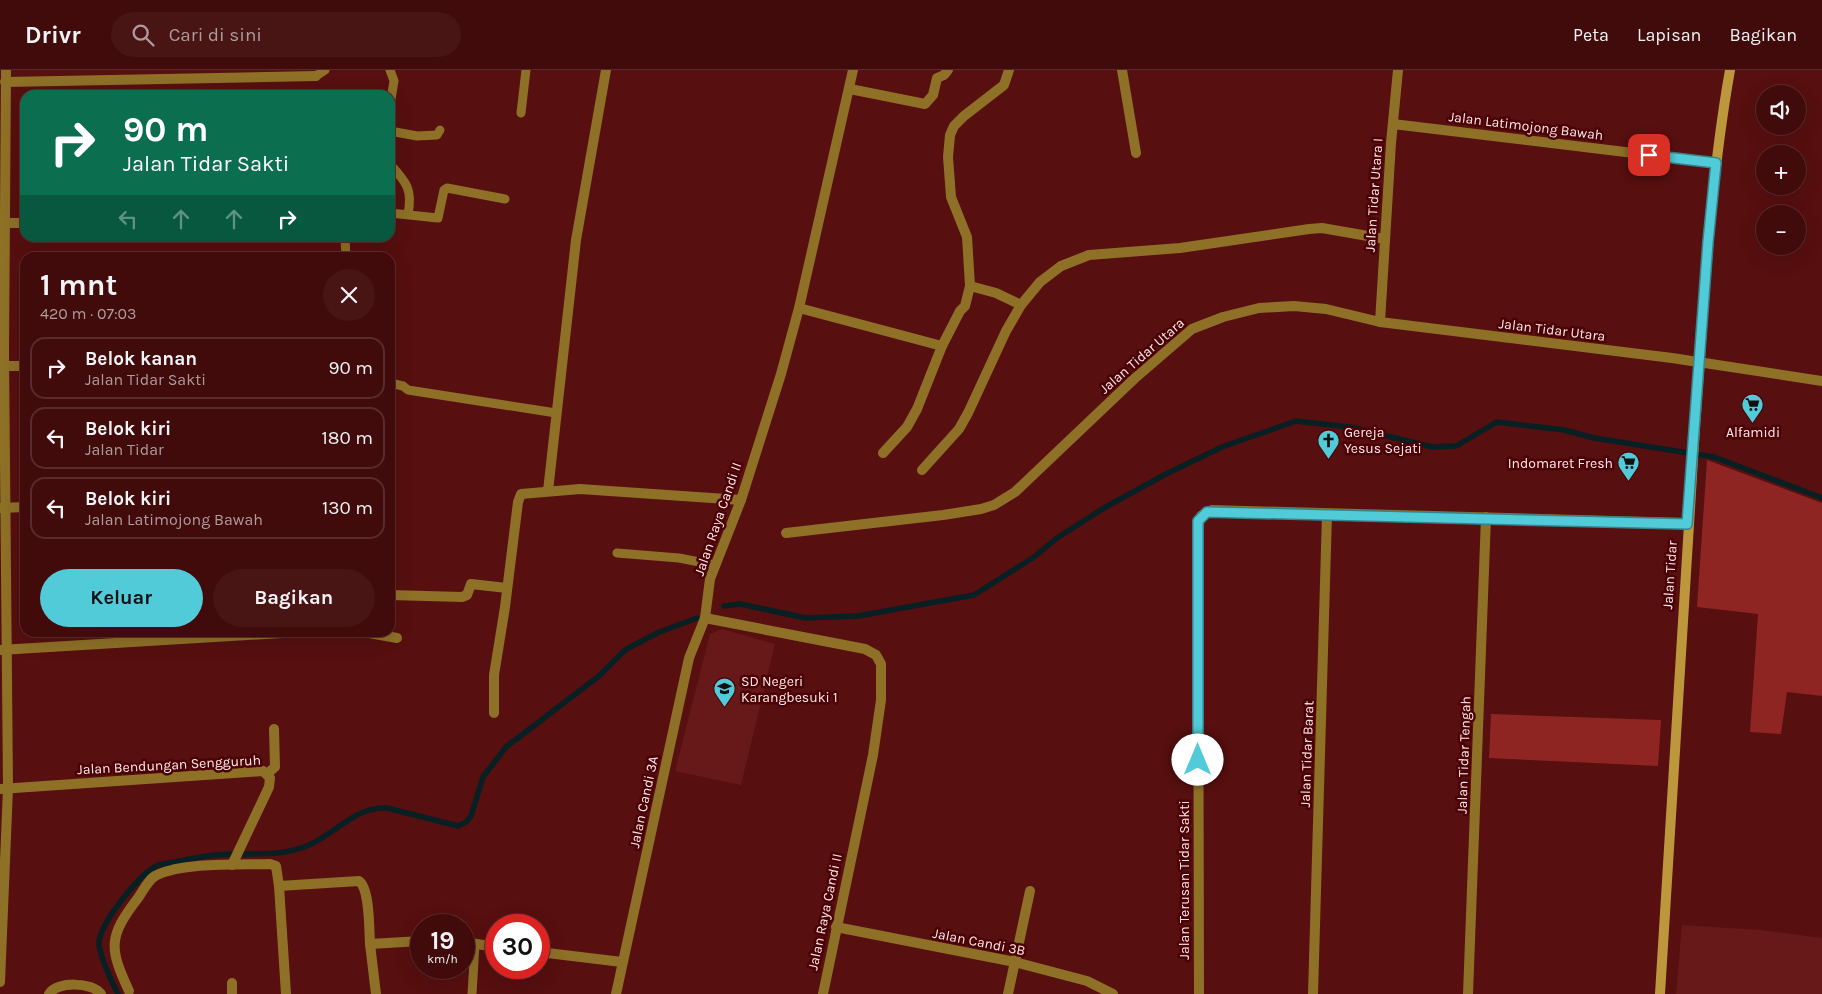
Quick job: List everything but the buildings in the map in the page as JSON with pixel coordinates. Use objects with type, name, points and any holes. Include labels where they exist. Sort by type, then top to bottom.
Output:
[{"type":"main road","name":"Jalan Tidar","points":[[1660,994],[1687,524],[1699,363],[1716,163],[1730,70]]},
{"type":"street","points":[[0,982],[4,788],[2,366],[6,223],[6,70]]},
{"type":"street","points":[[548,491],[576,240],[606,70]]},
{"type":"street","name":"Jalan Raya Candi II","points":[[823,994],[874,755],[883,684],[881,664],[876,655],[865,649],[705,618],[710,579],[741,500],[781,374],[799,308],[853,70]]},
{"type":"street","points":[[850,89],[925,104],[933,95],[937,78],[944,76],[948,70]]},
{"type":"street","points":[[884,452],[907,427],[917,409],[942,346],[960,311],[965,306],[970,286],[967,236],[951,197],[948,157],[950,135],[954,126],[964,116],[1004,85],[1009,70]]},
{"type":"street","points":[[1122,70],[1136,153]]},
{"type":"street","name":"Jalan Tidar Utara I","points":[[1380,322],[1392,124],[1398,70]]},
{"type":"street","points":[[6,82],[316,76]]},
{"type":"street","name":"Jalan Latimojong Bawah","points":[[1392,124],[1716,163]]},
{"type":"street","points":[[6,223],[20,223]]},
{"type":"street","points":[[922,470],[955,433],[968,413],[1006,331],[1021,305],[1047,276],[1061,266],[1089,255],[1180,248],[1316,228],[1385,238]]},
{"type":"street","points":[[970,286],[996,293],[1021,305]]},
{"type":"street","name":"Jalan Tidar Utara","points":[[786,533],[943,515],[981,509],[999,502],[1016,492],[1174,343],[1204,323],[1259,308],[1294,306],[1326,309],[1380,322],[1699,363],[1822,381]]},
{"type":"street","points":[[799,308],[942,346]]},
{"type":"street","points":[[2,366],[20,366]]},
{"type":"street","points":[[494,713],[494,675],[519,497],[524,493],[580,490],[741,500]]},
{"type":"street","points":[[3,508],[20,507]]},
{"type":"street","name":"Jalan Terusan Tidar Sakti","points":[[1198,992],[1198,529],[1201,516],[1212,510],[1327,514]]},
{"type":"street","points":[[1327,514],[1687,524]]},
{"type":"street","name":"Jalan Tidar Barat","points":[[1314,994],[1327,514]]},
{"type":"street","name":"Jalan Tidar Tengah","points":[[1468,994],[1486,517]]},
{"type":"street","points":[[395,595],[465,597],[471,584],[507,588]]},
{"type":"street","name":"Jalan Candi 3A","points":[[616,994],[689,658],[705,618]]},
{"type":"street","points":[[3,650],[217,637]]},
{"type":"street","points":[[392,637],[397,638]]},
{"type":"street","points":[[268,773],[275,767],[274,730]]},
{"type":"street","name":"Jalan Bendungan Sengguruh","points":[[4,788],[257,771],[268,773],[270,778],[269,787],[233,862]]},
{"type":"street","points":[[129,991],[115,957],[116,933],[132,904],[154,876],[181,869],[233,862],[276,866],[286,994]]},
{"type":"street","points":[[279,886],[359,881],[363,884],[366,893],[376,994]]},
{"type":"street","points":[[1008,994],[1030,891]]},
{"type":"street","name":"Jalan Candi 3B","points":[[836,927],[1015,962],[1087,981],[1113,994]]},
{"type":"street","points":[[370,944],[410,942]]},
{"type":"street","points":[[476,944],[485,945]]},
{"type":"street","points":[[550,953],[622,962]]},
{"type":"street","points":[[49,994],[57,987],[82,986],[96,988],[101,994]]},
{"type":"lane","points":[[316,76],[325,70]]},
{"type":"lane","points":[[390,70],[394,81],[392,90]]},
{"type":"lane","points":[[521,113],[526,70]]},
{"type":"lane","points":[[395,132],[417,136],[437,135],[440,130]]},
{"type":"lane","points":[[395,170],[408,184],[411,202],[408,214]]},
{"type":"lane","points":[[395,213],[439,217],[444,190],[447,188],[505,199]]},
{"type":"lane","points":[[395,384],[403,386],[408,390],[454,399],[556,413]]},
{"type":"lane","points":[[617,553],[680,558],[715,565]]},
{"type":"lane","points":[[472,994],[476,944]]},
{"type":"shaded area","points":[[1707,460],[1822,503],[1822,696],[1787,692],[1781,734],[1750,732],[1758,614],[1697,607]]},
{"type":"shaded area","name":"SD Negeri Karangbesuki 1","points":[[722,629],[775,644],[741,785],[675,771],[710,634]]},
{"type":"shaded area","points":[[1491,714],[1661,720],[1658,766],[1489,758]]},
{"type":"shaded area","points":[[1682,925],[1760,930],[1822,938],[1822,994],[1676,994]]},
{"type":"waterway","points":[[724,606],[740,604],[806,618],[858,616],[974,595],[1034,557],[1057,538],[1104,508],[1166,474],[1222,447],[1296,421],[1350,427],[1432,447],[1456,446],[1497,422],[1564,430],[1594,438],[1714,457],[1822,498]]},
{"type":"waterway","points":[[118,994],[101,955],[99,943],[101,934],[122,899],[150,870],[158,865],[208,856],[263,854],[298,849],[319,840],[356,816],[376,809],[387,808],[458,826],[466,822],[471,816],[483,777],[506,747],[599,676],[625,650],[657,633],[697,618]]},
{"type":"place","name":"Alfamidi","points":[[1753,423]]},
{"type":"place","name":"Gereja Yesus Sejati","points":[[1328,459]]},
{"type":"place","name":"Indomaret Fresh","points":[[1629,482]]},
{"type":"place","name":"SD Negeri Karangbesuki 1","points":[[725,708]]},
{"type":"route","points":[[1198,760],[1198,521],[1207,512],[1212,510],[1687,524],[1702,314],[1716,163],[1649,155]]}]
